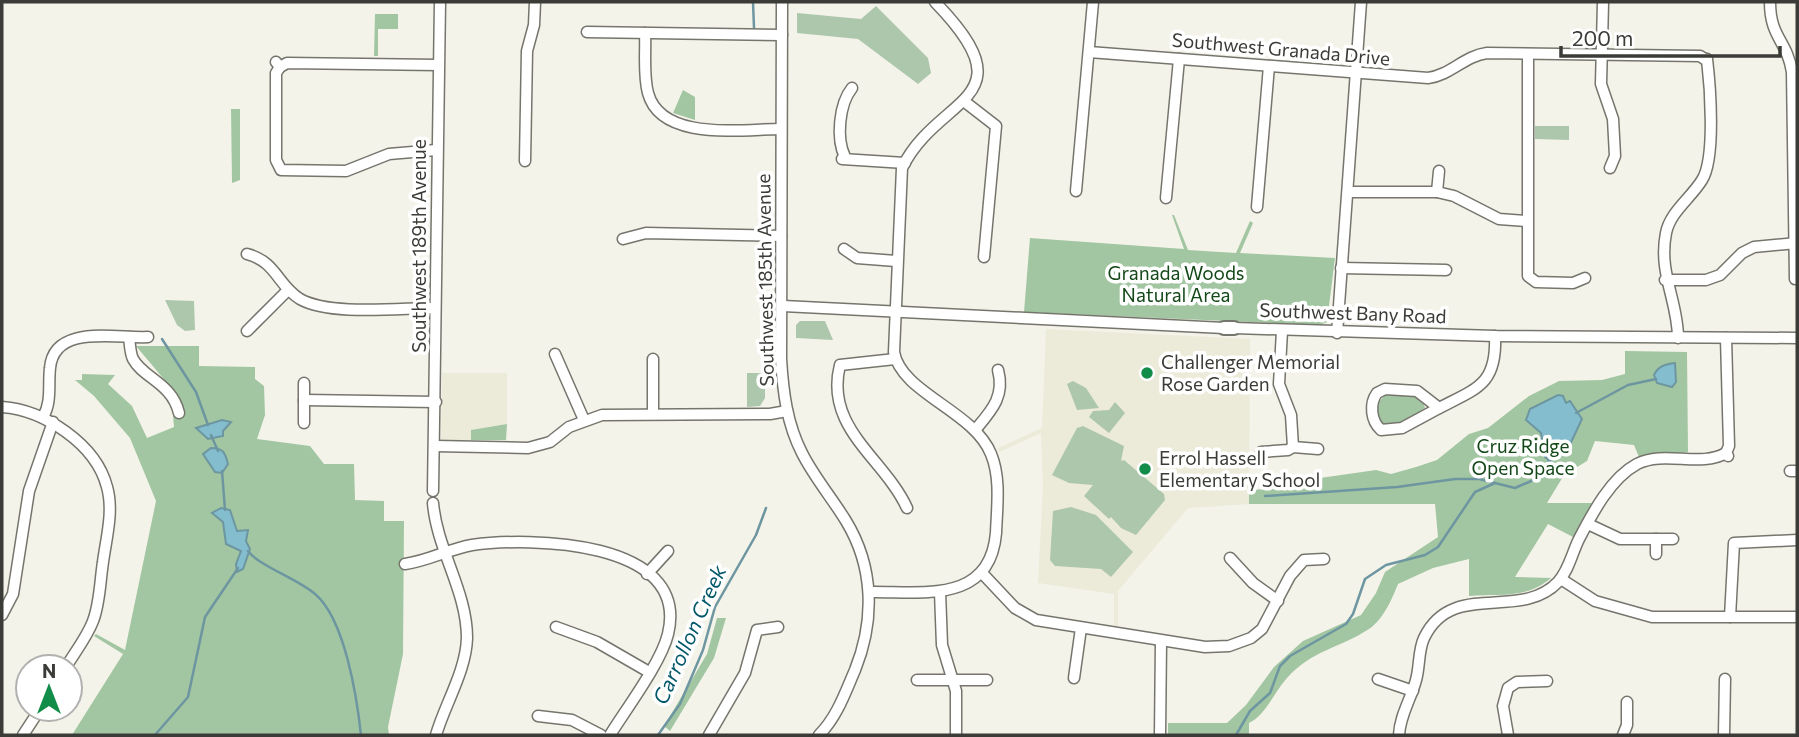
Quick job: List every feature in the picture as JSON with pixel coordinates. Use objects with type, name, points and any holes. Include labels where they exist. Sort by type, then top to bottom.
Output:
[{"type":"street","name":"Southwest 189th Avenue","points":[[433,491],[440,2]]},
{"type":"street","points":[[525,161],[526,64],[535,2]]},
{"type":"street","name":"Southwest 185th Avenue","points":[[782,2],[782,372],[787,411],[805,460],[853,533],[865,565],[869,592],[867,629],[856,666],[833,718],[819,735]]},
{"type":"street","points":[[869,592],[940,592],[963,586],[982,573],[995,542],[998,484],[991,452],[976,429],[911,379],[895,359],[894,312],[901,175],[913,148],[965,103],[976,76],[973,48],[959,27],[935,2]]},
{"type":"street","points":[[1076,191],[1093,2]]},
{"type":"street","points":[[1336,333],[1361,2]]},
{"type":"street","points":[[1603,2],[1601,84],[1614,118],[1615,156],[1610,168]]},
{"type":"street","points":[[1770,2],[1774,33],[1787,52],[1792,72],[1795,279]]},
{"type":"street","points":[[587,32],[782,35]]},
{"type":"street","points":[[645,33],[647,91],[654,107],[665,118],[691,128],[781,129]]},
{"type":"street","name":"Southwest Granada Drive","points":[[1089,52],[1432,78],[1447,74],[1464,58],[1487,53],[1700,56],[1706,59],[1709,80],[1707,170],[1667,229],[1665,280]]},
{"type":"street","points":[[1528,54],[1526,270],[1530,280],[1573,283],[1585,278]]},
{"type":"street","points":[[1166,198],[1179,59]]},
{"type":"street","points":[[436,150],[403,150],[379,154],[346,171],[286,172],[279,168],[276,148],[276,73],[278,64],[287,63],[438,65]]},
{"type":"street","points":[[1257,207],[1269,66]]},
{"type":"street","points":[[852,88],[842,106],[843,158],[905,163]]},
{"type":"street","points":[[965,103],[996,126],[984,257]]},
{"type":"street","points":[[1437,192],[1439,171]]},
{"type":"street","points":[[1348,192],[1437,192],[1454,196],[1499,219],[1527,221]]},
{"type":"street","points":[[622,240],[646,233],[781,236]]},
{"type":"street","points":[[1678,338],[1676,312],[1665,280],[1706,279],[1720,275],[1742,253],[1754,247],[1795,243]]},
{"type":"street","points":[[844,249],[857,258],[897,261]]},
{"type":"street","points":[[247,254],[272,267],[288,290],[320,307],[435,308]]},
{"type":"street","points":[[1341,268],[1447,270]]},
{"type":"street","points":[[247,331],[288,290]]},
{"type":"street","name":"Southwest Bany Road","points":[[783,306],[1336,333],[1797,338]]},
{"type":"street","points":[[1282,331],[1279,384],[1291,415],[1293,447]]},
{"type":"street","points":[[1440,408],[1417,391],[1385,389],[1374,397],[1372,418],[1381,430],[1396,430],[1440,408],[1487,380],[1494,366],[1495,336]]},
{"type":"street","points":[[2,615],[13,594],[29,491],[48,419],[50,365],[63,344],[80,337],[148,337]]},
{"type":"street","points":[[129,337],[135,363],[156,379],[177,403],[179,413]]},
{"type":"street","points":[[1399,735],[1400,722],[1413,691],[1423,640],[1441,616],[1466,603],[1530,600],[1549,590],[1560,579],[1588,524],[1615,481],[1644,461],[1717,458],[1727,455],[1726,338]]},
{"type":"street","points":[[555,354],[584,420]]},
{"type":"street","points":[[653,359],[653,414]]},
{"type":"street","points":[[895,359],[884,363],[840,365],[837,389],[845,422],[859,445],[899,491],[906,508]]},
{"type":"street","points":[[976,429],[998,401],[998,370]]},
{"type":"street","points":[[304,383],[304,423]]},
{"type":"street","points":[[304,400],[436,402]]},
{"type":"street","points":[[2,407],[48,419],[90,457],[104,478],[110,505],[97,609],[90,629],[75,653]]},
{"type":"street","points":[[435,446],[528,448],[550,442],[584,420],[602,415],[770,414],[787,411]]},
{"type":"street","points":[[1261,452],[1288,450],[1293,447],[1318,449]]},
{"type":"street","points":[[433,503],[444,554],[465,611],[467,641],[458,675],[436,735]]},
{"type":"street","points":[[1588,524],[1620,539],[1673,539]]},
{"type":"street","points":[[1656,539],[1656,554]]},
{"type":"street","points":[[1730,617],[1734,543],[1797,540]]},
{"type":"street","points":[[405,564],[484,544],[577,545],[614,554],[647,574],[666,599],[670,621],[667,640],[610,735]]},
{"type":"street","points":[[647,574],[668,551]]},
{"type":"street","points":[[1230,558],[1253,583],[1278,601]]},
{"type":"street","points":[[982,573],[1024,615],[1047,623],[1214,648],[1244,641],[1262,628],[1290,576],[1304,560],[1324,559]]},
{"type":"street","points":[[1560,579],[1595,601],[1639,615],[1797,617]]},
{"type":"street","points":[[940,592],[942,645],[954,680],[956,735]]},
{"type":"street","points":[[556,627],[597,642],[649,672]]},
{"type":"street","points":[[709,735],[745,673],[757,630],[778,627]]},
{"type":"street","points":[[1074,678],[1081,628]]},
{"type":"street","points":[[1160,735],[1161,641]]},
{"type":"street","points":[[1378,679],[1413,691]]},
{"type":"street","points":[[1724,735],[1725,679]]},
{"type":"street","points":[[917,680],[987,680]]},
{"type":"street","points":[[1508,735],[1503,706],[1508,688],[1517,682],[1547,681]]},
{"type":"street","points":[[1623,735],[1627,725],[1627,702]]},
{"type":"street","points":[[538,716],[572,720],[601,735]]},
{"type":"shaded area","name":"Errol Hassell Elementary School","points":[[1046,329],[1250,339],[1249,504],[1188,508],[1118,591],[1118,626],[1114,626],[1114,594],[1038,583],[1043,487],[1041,433],[999,452],[998,448],[1042,428]]},
{"type":"shaded area","points":[[442,373],[507,373],[507,424],[471,430],[471,440],[441,440]]},
{"type":"green space","points":[[876,6],[928,58],[931,73],[918,84],[858,39],[797,33],[797,13],[861,19]]},
{"type":"green space","points":[[375,14],[398,14],[398,29],[378,29],[378,56],[374,56]]},
{"type":"green space","points":[[683,90],[695,97],[695,120],[673,113]]},
{"type":"green space","points":[[231,109],[240,109],[240,180],[232,183]]},
{"type":"green space","points":[[1535,126],[1569,126],[1569,140],[1535,139]]},
{"type":"green space","name":"Granada Woods Natural Area","points":[[1172,215],[1188,250],[1236,253],[1250,221],[1253,223],[1240,253],[1335,258],[1327,322],[1320,325],[1024,312],[1030,238],[1184,249]]},
{"type":"green space","points":[[165,300],[194,301],[195,330],[185,331],[177,325]]},
{"type":"green space","points":[[800,321],[825,321],[833,340],[796,338],[796,325]]},
{"type":"green space","points":[[136,346],[199,346],[199,366],[255,367],[255,379],[264,386],[265,415],[257,439],[310,446],[324,464],[354,464],[355,500],[384,501],[384,521],[404,521],[403,654],[388,727],[389,735],[72,735],[80,723],[84,723],[84,716],[123,654],[94,636],[96,634],[125,650],[156,501],[130,438],[94,396],[75,380],[82,380],[82,374],[115,375],[108,384],[132,406],[147,438],[174,427],[173,416],[182,413],[178,396]]},
{"type":"green space","name":"Cruz Ridge Open Space","points":[[1625,351],[1687,352],[1688,452],[1639,457],[1634,445],[1595,441],[1587,461],[1564,475],[1547,503],[1594,503],[1573,537],[1548,524],[1515,577],[1551,578],[1522,593],[1469,596],[1469,559],[1433,568],[1398,584],[1383,615],[1369,629],[1316,655],[1297,669],[1282,684],[1260,715],[1249,723],[1249,735],[1168,735],[1168,723],[1227,723],[1246,705],[1274,667],[1303,641],[1361,615],[1376,593],[1385,572],[1438,537],[1435,504],[1249,504],[1249,490],[1303,487],[1320,478],[1376,470],[1391,474],[1437,460],[1469,434],[1488,428],[1529,396],[1559,381],[1602,380],[1625,374]]},
{"type":"green space","points":[[747,373],[765,373],[765,398],[760,406],[747,407]]},
{"type":"green space","points":[[1073,381],[1086,388],[1099,408],[1077,410],[1067,384]]},
{"type":"green space","points":[[1385,395],[1415,396],[1423,401],[1425,408],[1402,423],[1384,425],[1378,419],[1378,403]]},
{"type":"green space","points":[[1115,402],[1125,413],[1109,433],[1089,417],[1093,411],[1109,410]]},
{"type":"green space","points":[[507,424],[506,440],[471,440],[471,430]]},
{"type":"green space","points":[[1083,426],[1124,446],[1121,461],[1124,460],[1164,494],[1165,500],[1136,535],[1121,528],[1111,517],[1109,519],[1084,496],[1093,485],[1069,483],[1052,475],[1077,428]]},
{"type":"green space","points":[[1071,507],[1096,515],[1133,552],[1111,577],[1101,569],[1055,566],[1050,560],[1053,511]]},
{"type":"green space","points":[[717,618],[726,618],[714,658],[670,731],[664,726],[707,654]]},
{"type":"water","points":[[1675,363],[1676,382],[1672,387],[1657,383],[1654,375],[1658,369]]},
{"type":"water","points":[[1558,395],[1563,396],[1566,403],[1570,401],[1582,419],[1566,453],[1550,461],[1545,457],[1541,433],[1526,420],[1530,409]]},
{"type":"water","points":[[222,420],[231,422],[223,431],[223,436],[208,439],[196,428]]},
{"type":"water","points":[[211,448],[221,450],[226,456],[228,464],[222,473],[215,472],[203,454]]},
{"type":"water","points":[[221,508],[230,510],[237,531],[248,530],[246,541],[250,549],[243,569],[237,572],[236,564],[241,551],[226,544],[223,522],[212,513]]},
{"type":"waterway","name":"Carrollon Creek","points":[[753,2],[754,28]]},
{"type":"waterway","points":[[162,339],[196,392],[208,425]]},
{"type":"waterway","points":[[1576,413],[1628,385],[1656,379]]},
{"type":"waterway","points":[[211,435],[218,451]]},
{"type":"waterway","points":[[1265,496],[1397,487],[1455,479],[1479,479],[1515,488],[1538,478],[1551,458]]},
{"type":"waterway","points":[[222,471],[225,510]]},
{"type":"waterway","points":[[1236,735],[1250,711],[1270,693],[1280,666],[1290,656],[1346,624],[1353,614],[1365,579],[1386,565],[1425,555],[1438,547],[1475,492],[1495,483]]},
{"type":"waterway","name":"Carrollon Creek","points":[[658,735],[680,704],[703,650],[715,607],[756,535],[766,508]]},
{"type":"waterway","points":[[248,551],[261,562],[308,588],[325,606],[334,621],[348,660],[361,735]]},
{"type":"waterway","points":[[155,735],[188,697],[205,617],[238,568]]},
{"type":"place","name":"Challenger Memorial Rose Garden","points":[[1147,373]]},
{"type":"place","name":"Errol Hassell Elementary School","points":[[1145,469]]}]
